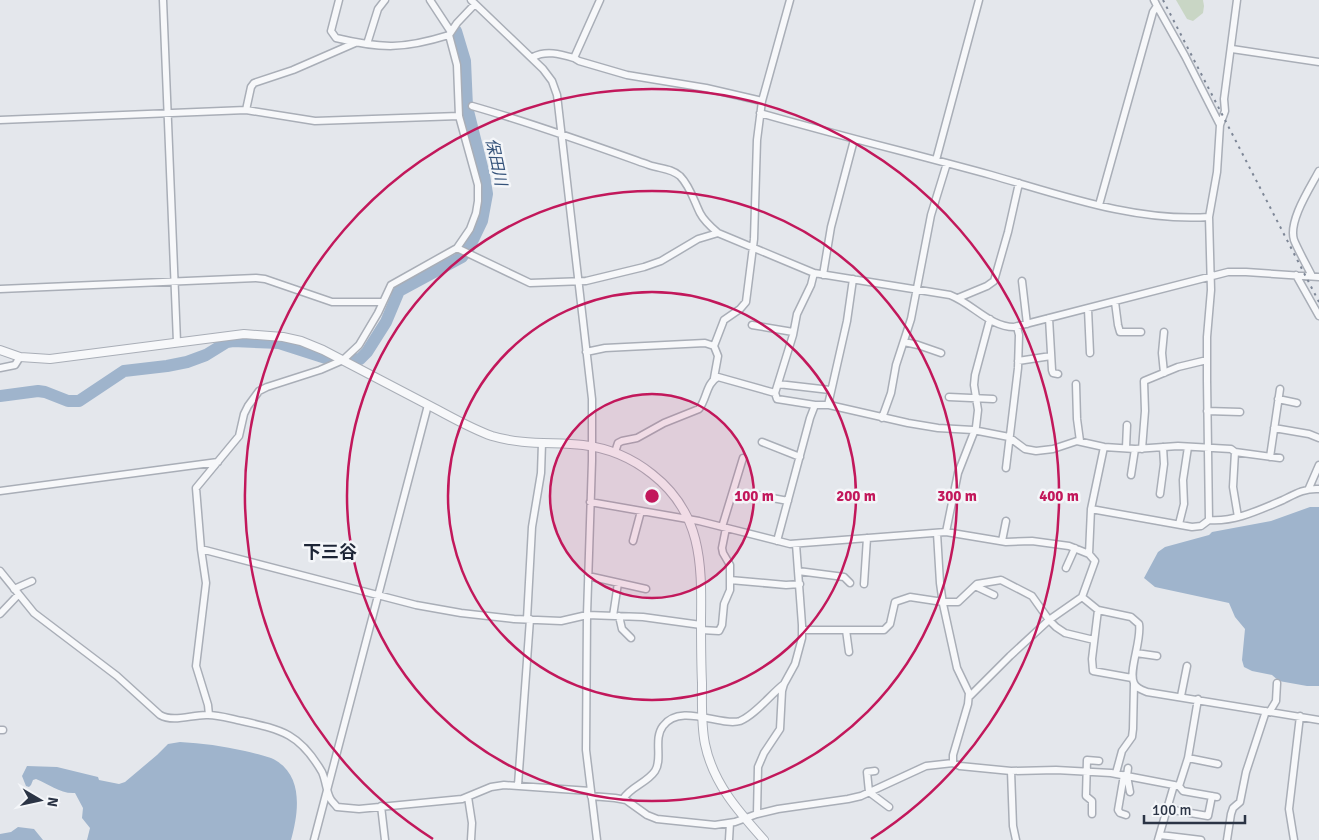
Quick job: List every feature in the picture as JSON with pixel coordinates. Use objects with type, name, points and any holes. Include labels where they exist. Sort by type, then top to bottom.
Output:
[{"type":"street","points":[[163,0],[177,342]]},
{"type":"street","points":[[340,0],[331,32],[336,38],[383,47],[425,43],[450,34],[473,2],[533,58],[549,76],[555,88],[592,399],[586,750],[597,840]]},
{"type":"street","points":[[367,44],[378,9],[384,0]]},
{"type":"street","points":[[209,715],[196,666],[206,583],[200,549],[196,488],[239,436],[244,414],[259,391],[343,360],[359,345],[378,313],[391,284],[457,248],[470,229],[476,213],[478,185],[459,116],[457,65],[450,34],[430,0]]},
{"type":"street","points":[[574,58],[600,0]]},
{"type":"street","points":[[714,346],[724,320],[740,309],[746,302],[753,246],[760,113],[790,0]]},
{"type":"street","points":[[936,160],[979,0]]},
{"type":"street","points":[[1209,520],[1207,360],[1211,290],[1209,276],[1209,217],[1217,172],[1220,125],[1226,108],[1224,99],[1237,0]]},
{"type":"street","points":[[1156,3],[1208,98],[1220,125]]},
{"type":"street","points":[[1100,205],[1156,3]]},
{"type":"street","points":[[246,110],[251,87],[254,83],[293,70],[355,43]]},
{"type":"street","points":[[1232,49],[1319,62]]},
{"type":"street","points":[[533,58],[542,53],[563,54],[579,61],[627,75],[706,88],[762,101]]},
{"type":"street","points":[[472,106],[560,133],[652,167],[670,170],[680,176],[687,184],[701,214],[708,224],[718,232],[814,273],[950,295],[1007,327],[1017,327],[1228,272],[1315,276]]},
{"type":"street","points":[[0,120],[246,110],[315,121],[459,116]]},
{"type":"street","points":[[760,113],[854,140],[936,160],[1100,205],[1175,218],[1209,217]]},
{"type":"street","points":[[823,274],[831,227],[854,140]]},
{"type":"street","points":[[882,418],[891,393],[896,365],[911,319],[930,215],[947,163]]},
{"type":"street","points":[[1315,276],[1294,239],[1293,227],[1298,210],[1319,171]]},
{"type":"street","points":[[958,298],[987,286],[994,281],[1019,183]]},
{"type":"street","points":[[457,248],[530,283],[586,281],[644,268],[660,261],[698,238],[718,232]]},
{"type":"street","points":[[814,273],[811,285],[799,307],[775,394],[777,399],[815,405],[828,404],[882,418],[938,428],[973,430],[1009,437],[1025,449],[1036,451],[1053,449],[1071,442],[1080,441],[1104,447],[1138,449],[1163,447],[1222,448],[1236,452],[1280,458]]},
{"type":"street","points":[[1296,275],[1319,316]]},
{"type":"street","points":[[0,289],[256,278],[265,279],[332,302],[383,302]]},
{"type":"street","points":[[828,404],[847,321],[853,279]]},
{"type":"street","points":[[1022,281],[1026,324]]},
{"type":"street","points":[[1116,302],[1120,332],[1141,332]]},
{"type":"street","points":[[1088,309],[1090,353]]},
{"type":"street","points":[[1049,318],[1052,370],[1058,374]]},
{"type":"street","points":[[946,532],[958,473],[973,430],[976,427],[978,410],[974,385],[975,375],[990,319]]},
{"type":"street","points":[[752,325],[793,332]]},
{"type":"street","points":[[1006,468],[1018,361],[1019,335],[1017,327]]},
{"type":"street","points":[[1164,332],[1162,353],[1164,373]]},
{"type":"street","points":[[0,350],[20,357],[50,359],[244,334],[270,335],[301,341],[343,360],[470,427],[495,437],[523,442],[592,446],[614,452],[634,462],[660,481],[676,498],[688,518],[700,554],[702,581],[702,716],[705,744],[712,768],[723,790],[744,819],[764,840]]},
{"type":"street","points":[[904,342],[918,344],[941,353]]},
{"type":"street","points":[[586,352],[605,348],[705,343],[714,346],[718,352],[714,378],[699,409],[664,423],[637,438],[618,443],[614,452]]},
{"type":"street","points":[[1018,361],[1051,356]]},
{"type":"street","points":[[0,368],[15,365],[20,357]]},
{"type":"street","points":[[1131,475],[1138,449],[1144,411],[1144,381],[1178,367],[1207,360]]},
{"type":"street","points":[[714,378],[721,377],[775,394]]},
{"type":"street","points":[[778,384],[830,390]]},
{"type":"street","points":[[1076,384],[1080,441]]},
{"type":"street","points":[[1270,457],[1280,389]]},
{"type":"street","points":[[949,397],[993,399]]},
{"type":"street","points":[[1278,399],[1297,403]]},
{"type":"street","points":[[314,840],[327,784],[334,766],[428,405]]},
{"type":"street","points":[[777,541],[815,405]]},
{"type":"street","points":[[1207,411],[1240,412]]},
{"type":"street","points":[[1126,448],[1127,425]]},
{"type":"street","points":[[1274,428],[1300,432],[1319,438]]},
{"type":"street","points":[[762,442],[800,457]]},
{"type":"street","points":[[518,785],[529,619],[532,527],[541,473],[542,443]]},
{"type":"street","points":[[1089,554],[1091,509],[1104,447]]},
{"type":"street","points":[[1160,494],[1164,464],[1163,447]]},
{"type":"street","points":[[1179,524],[1184,504],[1183,480],[1188,447]]},
{"type":"street","points":[[1236,452],[1233,487],[1238,517]]},
{"type":"street","points":[[200,549],[416,606],[561,621],[587,615],[643,617],[719,631],[721,630],[724,604],[728,596],[730,580],[730,565],[722,548],[724,527],[742,458]]},
{"type":"street","points":[[0,491],[218,462]]},
{"type":"street","points":[[1309,488],[1319,465]]},
{"type":"street","points":[[1091,509],[1201,526],[1209,520],[1238,517],[1257,511],[1309,488],[1319,489]]},
{"type":"street","points":[[757,495],[788,501]]},
{"type":"street","points":[[590,502],[688,518],[777,541],[796,544],[946,532],[1002,542],[1032,541],[1075,548],[1089,554],[1095,561],[1082,597],[1049,620],[969,697]]},
{"type":"street","points":[[633,541],[641,510]]},
{"type":"street","points":[[1002,542],[1006,520]]},
{"type":"street","points":[[937,533],[942,602],[957,668],[969,693],[953,755],[953,763]]},
{"type":"street","points":[[864,584],[867,538]]},
{"type":"street","points":[[623,799],[627,793],[655,771],[660,732],[664,724],[678,717],[702,716],[732,722],[738,721],[750,714],[784,684],[795,664],[802,630],[796,544]]},
{"type":"street","points":[[1066,568],[1075,548]]},
{"type":"street","points":[[0,571],[41,620],[117,676],[165,718],[209,715],[275,728],[302,744],[322,773],[330,797],[337,806],[359,809],[468,797],[491,787],[518,785],[623,799],[657,820],[705,825],[730,823],[778,809],[848,800],[918,768],[953,763],[960,766],[1010,771],[1056,770],[1127,773],[1176,785],[1183,791],[1214,796],[1208,816],[1167,809]]},
{"type":"street","points":[[798,571],[844,577],[850,582]]},
{"type":"street","points":[[588,576],[646,589]]},
{"type":"street","points":[[730,580],[800,584]]},
{"type":"street","points":[[0,614],[16,592],[32,581]]},
{"type":"street","points":[[802,630],[884,630],[890,624],[895,602],[899,600],[914,598],[958,602],[980,582],[1003,581],[1032,596],[1049,620],[1065,634],[1094,640]]},
{"type":"street","points":[[618,583],[616,616],[622,629],[631,638]]},
{"type":"street","points":[[975,586],[994,595]]},
{"type":"street","points":[[1082,597],[1098,610],[1131,617],[1136,620],[1140,628],[1133,681],[1134,730],[1132,737],[1122,751],[1116,774]]},
{"type":"street","points":[[1098,610],[1092,659],[1093,671],[1133,681],[1147,692],[1181,696],[1319,720]]},
{"type":"street","points":[[846,630],[849,652]]},
{"type":"street","points":[[1136,653],[1157,656]]},
{"type":"street","points":[[1181,696],[1187,666]]},
{"type":"street","points":[[1227,840],[1231,814],[1240,802],[1246,772],[1268,711],[1276,701],[1277,683]]},
{"type":"street","points":[[757,814],[758,767],[764,753],[780,729],[784,684]]},
{"type":"street","points":[[1198,699],[1188,758],[1167,809],[1159,838],[1201,840]]},
{"type":"street","points":[[1294,840],[1289,809],[1300,716]]},
{"type":"street","points":[[1188,758],[1218,764]]},
{"type":"street","points":[[1092,814],[1092,800],[1086,796],[1087,760],[1099,761]]},
{"type":"street","points":[[875,770],[867,772],[869,792],[889,807]]},
{"type":"street","points":[[1010,771],[1013,826],[1016,840]]},
{"type":"street","points":[[1127,773],[1130,792]]},
{"type":"street","points":[[1126,815],[1118,810],[1127,773]]},
{"type":"street","points":[[468,797],[472,822],[471,840]]},
{"type":"street","points":[[381,806],[385,840]]},
{"type":"street","points":[[729,840],[730,823]]},
{"type":"green space","points":[[1176,0],[1203,0],[1203,13],[1193,21],[1187,19]]},
{"type":"water","points":[[1310,507],[1319,507],[1319,686],[1279,681],[1272,675],[1252,671],[1244,667],[1242,660],[1245,629],[1235,617],[1229,603],[1155,587],[1144,578],[1158,552],[1165,547],[1209,535],[1212,532],[1271,521]]},
{"type":"water","points":[[180,742],[245,751],[271,758],[282,765],[294,783],[296,794],[296,817],[291,840],[87,840],[90,828],[82,818],[83,808],[75,793],[59,790],[36,779],[33,780],[29,787],[26,786],[22,776],[27,766],[57,767],[119,784],[125,782],[168,744]]},
{"type":"water","points":[[18,827],[34,829],[43,840],[0,840],[0,834],[11,832]]},
{"type":"waterway","name":"保田川","points":[[351,360],[360,359],[367,352],[386,322],[399,291],[462,257],[470,246],[482,221],[487,194],[467,107],[465,61],[456,31]]},
{"type":"waterway","name":"保田川","points":[[0,396],[38,391],[68,401],[79,401],[124,371],[187,362],[206,355],[227,342],[233,341],[279,343],[332,360]]},
{"type":"railway","points":[[1163,0],[1319,302]]},
{"type":"district","name":"下三谷","points":[[330,552]]}]
